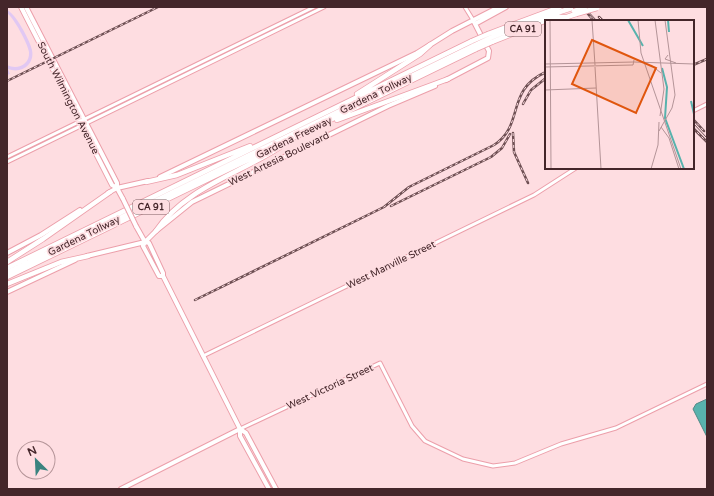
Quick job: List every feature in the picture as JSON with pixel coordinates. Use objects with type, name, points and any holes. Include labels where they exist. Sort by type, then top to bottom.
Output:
[{"type":"highway","name":"Gardena Freeway","points":[[7,277],[313,129],[474,45],[560,7]]},
{"type":"highway","points":[[490,38],[535,20],[585,7]]},
{"type":"highway","points":[[574,10],[598,7]]},
{"type":"highway","name":"Gardena Freeway","points":[[7,270],[349,100],[467,44],[474,45],[490,38],[554,17],[568,17],[574,10]]},
{"type":"highway","name":"Gardena Tollway","points":[[7,270],[465,48],[467,44]]},
{"type":"highway","points":[[349,100],[367,86],[420,54],[430,45]]},
{"type":"highway","name":"Gardena Tollway","points":[[7,270],[474,45]]},
{"type":"highway","points":[[313,129],[448,79]]},
{"type":"highway","points":[[146,182],[177,175],[290,130]]},
{"type":"highway","points":[[156,231],[168,215],[189,197],[247,167],[294,137]]},
{"type":"highway","points":[[7,262],[43,239],[110,192]]},
{"type":"highway","points":[[7,284],[61,262],[88,256]]},
{"type":"main road","name":"South Wilmington Avenue","points":[[21,7],[117,183],[117,188],[145,242],[143,246],[159,276],[163,276],[240,429],[240,436],[268,489]]},
{"type":"main road","name":"South Wilmington Avenue","points":[[26,7],[83,122]]},
{"type":"main road","points":[[474,22],[499,7]]},
{"type":"main road","points":[[7,252],[41,235],[117,188],[146,182],[166,175],[430,45],[452,31],[506,7]]},
{"type":"main road","name":"West Artesia Boulevard","points":[[145,242],[180,210],[206,195],[448,79],[488,58],[489,51],[474,22]]},
{"type":"main road","points":[[7,292],[59,266],[88,256],[145,242]]},
{"type":"main road","name":"South Wilmington Avenue","points":[[240,429],[246,433],[276,489]]},
{"type":"main road","name":"West Victoria Street","points":[[121,489],[240,429]]},
{"type":"street","points":[[7,162],[83,122],[314,7]]},
{"type":"street","points":[[7,158],[324,7]]},
{"type":"street","points":[[466,7],[474,22]]},
{"type":"street","points":[[694,110],[707,104]]},
{"type":"street","name":"West Manville Street","points":[[203,356],[534,195],[574,169]]},
{"type":"street","name":"West Victoria Street","points":[[240,429],[380,363],[413,428],[425,441],[464,459],[484,465],[508,465],[561,444],[598,434],[629,422],[707,384]]},
{"type":"shaded area","points":[[7,10],[18,21],[31,46],[32,55],[29,64],[26,67],[18,70],[8,69],[10,74],[7,75],[7,65],[19,67],[27,60],[29,52],[17,25],[7,13]]},
{"type":"water","points":[[707,399],[707,437],[693,409],[696,404]]},
{"type":"tram line","points":[[584,7],[596,20]]},
{"type":"tram line","points":[[694,124],[707,138]]},
{"type":"railway","points":[[7,81],[158,7]]},
{"type":"railway","points":[[582,7],[593,20]]},
{"type":"railway","points":[[599,17],[602,20]]},
{"type":"railway","points":[[694,65],[707,59]]},
{"type":"railway","points":[[195,300],[384,207],[409,187],[494,145],[503,137],[509,128],[525,88],[533,79],[545,73]]},
{"type":"railway","points":[[523,104],[531,90],[545,79]]},
{"type":"railway","points":[[694,120],[704,131]]},
{"type":"railway","points":[[694,129],[707,142]]},
{"type":"railway","points":[[513,133],[514,152],[528,183]]},
{"type":"railway","points":[[391,206],[491,157],[502,148],[510,134]]}]
